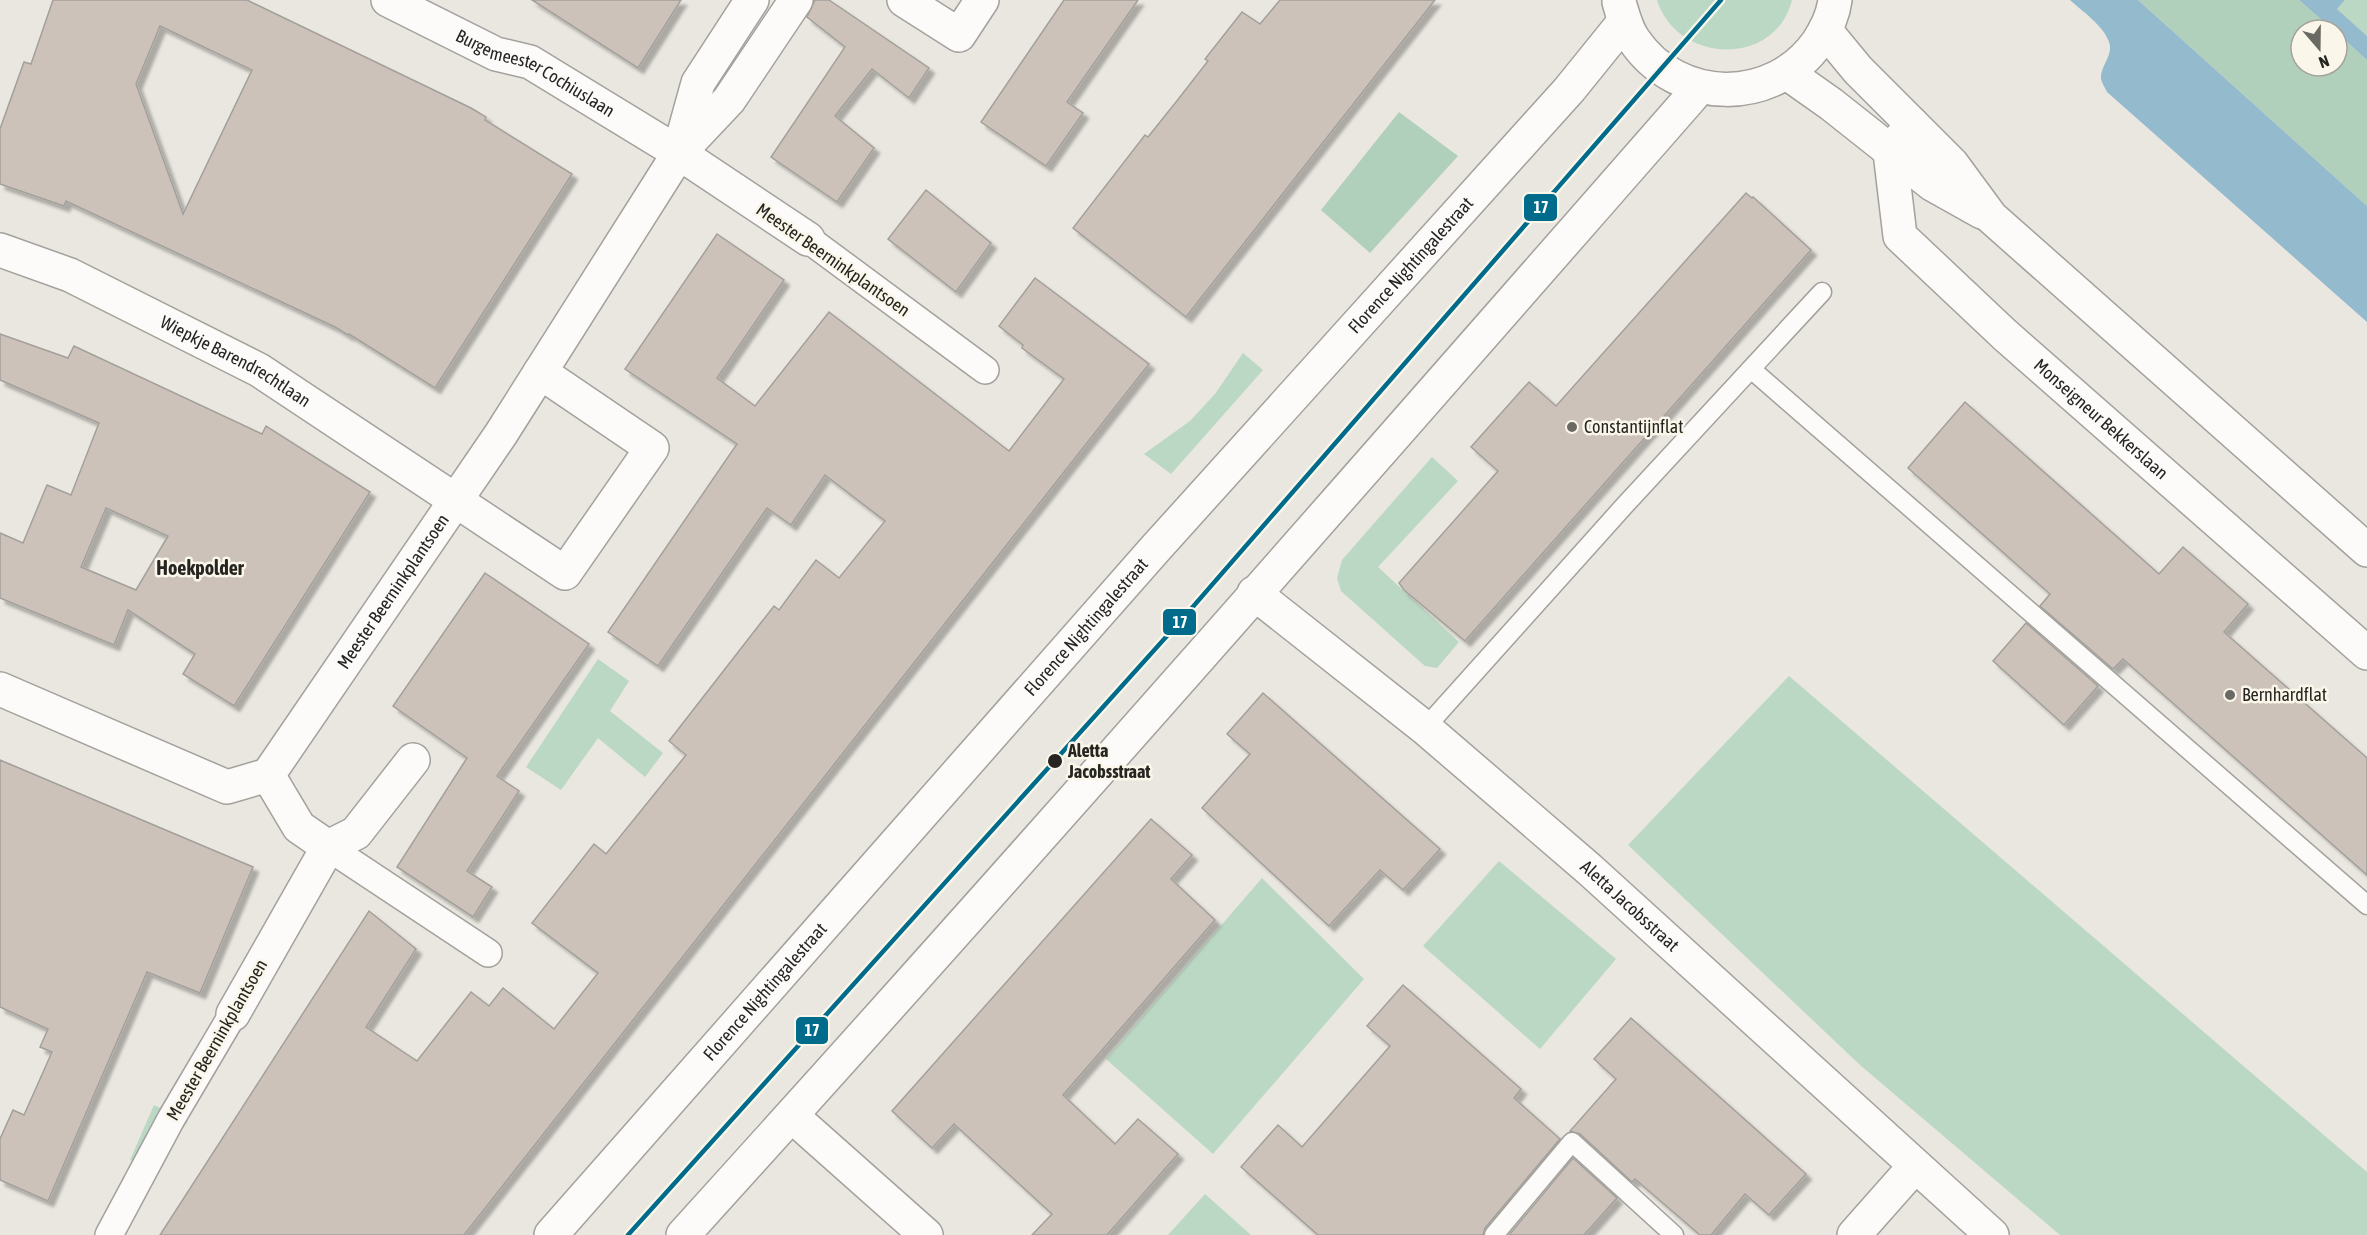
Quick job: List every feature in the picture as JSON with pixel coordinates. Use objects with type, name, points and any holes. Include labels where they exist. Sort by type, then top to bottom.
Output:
[{"type":"street","name":"Burgemeester Cochiuslaan","points":[[388,0],[496,54],[530,62],[679,153]]},
{"type":"street","name":"Meester Beerninkplantsoen","points":[[679,153],[698,83],[752,0]]},
{"type":"street","name":"Meester Beerninkplantsoen","points":[[268,775],[540,372],[679,153],[729,100],[796,0]]},
{"type":"street","points":[[904,0],[959,34],[982,0]]},
{"type":"street","points":[[1622,11],[1633,39],[1662,70],[1700,87],[1730,90],[1760,86],[1787,73],[1809,54],[1826,30],[1835,0]]},
{"type":"street","name":"Florence Nightingalestraat","points":[[551,1235],[1155,549],[1569,90],[1622,11]]},
{"type":"street","points":[[1826,30],[1858,70],[1952,164],[1991,217],[2367,549]]},
{"type":"street","points":[[1787,73],[1831,104],[1932,184],[1991,217]]},
{"type":"street","points":[[683,1235],[792,1116],[1202,655],[1700,87]]},
{"type":"street","points":[[1890,152],[1912,124]]},
{"type":"street","name":"Monseigneur Bekkerslaan","points":[[1890,152],[1900,236],[2014,343],[2367,653]]},
{"type":"street","name":"Meester Beerninkplantsoen","points":[[679,153],[808,239],[985,370]]},
{"type":"street","name":"Wiepkje Barendrechtlaan","points":[[0,250],[70,275],[258,370],[456,499]]},
{"type":"street","name":"Meester Beerninkplantsoen","points":[[456,499],[565,573],[652,448],[540,372]]},
{"type":"street","name":"Aletta Jacobsstraat","points":[[1254,593],[1425,728],[1589,869],[1992,1235]]},
{"type":"street","points":[[0,689],[227,787],[268,775],[299,827],[488,953]]},
{"type":"street","points":[[328,847],[356,833],[413,760]]},
{"type":"street","name":"Meester Beerninkplantsoen","points":[[109,1235],[171,1119],[328,847]]},
{"type":"street","points":[[792,1116],[926,1235]]},
{"type":"street","points":[[1854,1235],[1915,1166]]},
{"type":"lane","points":[[1425,728],[1822,292]]},
{"type":"lane","points":[[1751,369],[2367,905]]},
{"type":"lane","points":[[1494,1235],[1572,1142],[1674,1235]]},
{"type":"green space","points":[[1657,0],[1792,0],[1782,22],[1767,38],[1747,47],[1726,50],[1704,46],[1684,37],[1668,21]]},
{"type":"green space","points":[[2138,0],[2299,0],[2319,18],[2289,18],[2289,78],[2349,78],[2349,44],[2367,60],[2367,206]]},
{"type":"green space","points":[[2345,0],[2367,0],[2367,36],[2349,18],[2337,9]]},
{"type":"green space","points":[[1399,112],[1458,156],[1370,253],[1321,210]]},
{"type":"green space","points":[[1243,353],[1263,370],[1171,474],[1144,454],[1190,421],[1215,394]]},
{"type":"green space","points":[[1432,457],[1458,481],[1378,567],[1459,642],[1437,668],[1425,666],[1341,591],[1337,578],[1342,560]]},
{"type":"green space","points":[[598,659],[629,681],[610,711],[663,753],[645,777],[598,738],[561,790],[526,767]]},
{"type":"green space","points":[[1789,676],[2367,1172],[2367,1235],[2060,1235],[1860,1065],[1628,845]]},
{"type":"green space","points":[[1499,861],[1616,959],[1540,1049],[1423,946]]},
{"type":"green space","points":[[1262,878],[1364,979],[1213,1154],[1106,1059]]},
{"type":"green space","points":[[154,1105],[188,1121],[155,1168],[130,1160]]},
{"type":"green space","points":[[1205,1194],[1251,1235],[1168,1235]]},
{"type":"water","points":[[2070,0],[2138,0],[2367,206],[2367,322],[2107,92],[2101,74],[2110,51],[2109,42],[2097,24]]},
{"type":"water","points":[[2299,0],[2345,0],[2337,9],[2347,18],[2319,18]]},
{"type":"water","points":[[2349,20],[2367,36],[2367,60],[2349,44]]},
{"type":"building","points":[[53,0],[247,0],[471,108],[486,117],[485,120],[572,174],[435,388],[335,327],[66,201],[64,206],[0,184],[0,129],[24,62],[31,64]],"holes":[[[160,26],[252,70],[183,214],[136,84]]]},
{"type":"building","points":[[532,0],[681,0],[638,68]]},
{"type":"building","points":[[815,0],[829,0],[929,68],[909,98],[872,69],[835,116],[874,148],[837,202],[771,157],[845,47],[807,17]]},
{"type":"building","points":[[1064,0],[1138,0],[1067,102],[1083,113],[1046,166],[981,122]]},
{"type":"building","points":[[1280,0],[1435,0],[1186,317],[1073,228],[1145,135],[1148,137],[1176,102],[1208,61],[1205,59],[1242,12],[1260,24]]},
{"type":"building","points":[[926,190],[991,243],[956,292],[888,239]]},
{"type":"building","name":"Constantijnflat","points":[[1746,193],[1811,250],[1465,641],[1404,590],[1399,583],[1498,471],[1471,447],[1529,382],[1556,406]]},
{"type":"building","points":[[717,234],[784,280],[717,378],[755,406],[829,312],[1009,451],[1064,379],[1022,348],[1023,345],[999,326],[1035,278],[1149,364],[464,1235],[160,1235],[369,911],[416,949],[366,1027],[417,1061],[471,992],[489,1006],[503,988],[554,1029],[598,973],[532,923],[594,844],[606,854],[686,755],[669,741],[774,606],[779,610],[816,560],[839,578],[885,521],[825,475],[791,525],[767,508],[658,666],[608,632],[737,444],[625,369]]},
{"type":"building","points":[[0,334],[68,358],[74,346],[262,434],[266,426],[370,492],[234,706],[183,674],[195,654],[128,610],[114,645],[0,598],[0,533],[23,543],[47,485],[71,495],[99,423],[0,380]],"holes":[[[106,508],[168,536],[136,590],[81,567]]]},
{"type":"building","name":"Bernhardflat","points":[[1965,402],[2159,574],[2183,547],[2248,604],[2224,632],[2367,758],[2367,875],[2123,659],[2113,669],[2040,606],[2050,594],[1908,468]]},
{"type":"building","points":[[485,573],[589,644],[497,776],[519,791],[467,871],[492,887],[473,917],[397,867],[467,758],[393,706]]},
{"type":"building","points":[[2026,623],[2098,686],[2064,725],[1993,661]]},
{"type":"building","points":[[1263,693],[1440,849],[1403,890],[1380,870],[1329,926],[1202,808],[1250,754],[1227,734]]},
{"type":"building","points":[[0,760],[253,867],[200,993],[147,972],[48,1201],[0,1180],[0,1139],[13,1110],[24,1115],[52,1052],[40,1047],[48,1029],[0,1007]]},
{"type":"building","points":[[1151,819],[1192,855],[1171,879],[1215,920],[1063,1095],[1115,1144],[1138,1119],[1178,1154],[1107,1235],[1032,1235],[1052,1214],[954,1124],[932,1148],[892,1111]]},
{"type":"building","points":[[1403,985],[1521,1089],[1514,1098],[1560,1139],[1485,1228],[1483,1235],[1318,1235],[1241,1167],[1278,1125],[1302,1147],[1390,1046],[1367,1026]]},
{"type":"building","points":[[1631,1018],[1806,1174],[1769,1215],[1745,1194],[1711,1235],[1700,1235],[1635,1179],[1632,1182],[1580,1134],[1570,1131],[1616,1079],[1594,1059]]},
{"type":"building","points":[[1573,1158],[1617,1198],[1584,1235],[1509,1235]]},
{"type":"transit line","name":"17","points":[[628,1235],[1184,617],[1721,0]]},
{"type":"place","name":"Constantijnflat","points":[[1572,427]]},
{"type":"place","name":"Bernhardflat","points":[[2230,695]]},
{"type":"place","name":"Aletta Jacobsstraat","points":[[1055,761]]},
{"type":"district","name":"Hoekpolder","points":[[200,568]]}]
